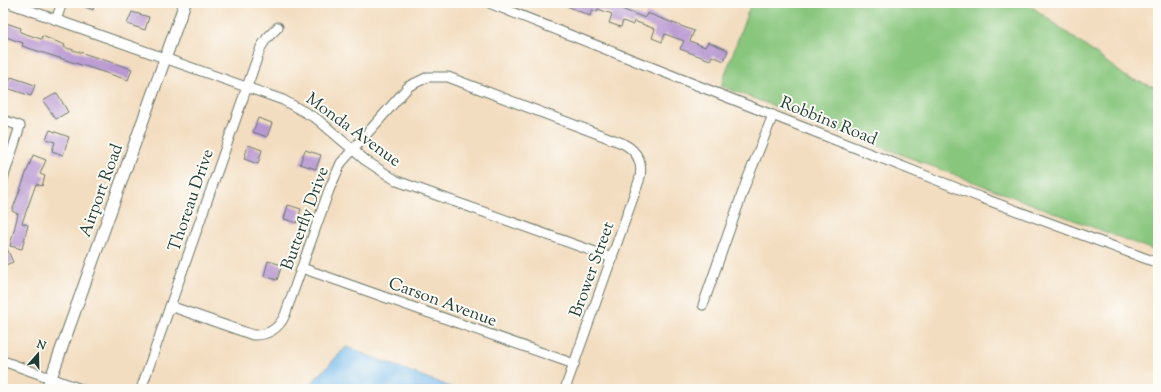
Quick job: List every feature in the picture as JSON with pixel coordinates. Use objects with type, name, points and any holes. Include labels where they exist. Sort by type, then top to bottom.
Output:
[{"type":"main road","name":"Airport Road","points":[[47,389],[185,3]]},
{"type":"street","name":"Monda Avenue","points":[[9,3],[283,100],[308,113],[376,169],[403,183],[612,258]]},
{"type":"street","points":[[56,20],[62,3]]},
{"type":"street","name":"Robbins Road","points":[[489,3],[982,198],[1158,263]]},
{"type":"street","name":"Thoreau Drive","points":[[141,389],[264,42],[278,27]]},
{"type":"street","name":"Butterfly Drive","points":[[170,306],[246,333],[256,335],[265,334],[276,328],[283,319],[332,181],[341,163],[409,86],[425,78],[440,76],[454,78],[622,143],[632,149],[639,158]]},
{"type":"street","points":[[703,305],[747,180],[773,115]]},
{"type":"street","points":[[3,120],[20,126],[3,179]]},
{"type":"street","name":"Brower Street","points":[[565,389],[639,181],[641,169],[639,158]]},
{"type":"street","name":"Carson Avenue","points":[[302,268],[574,364]]},
{"type":"street","points":[[3,360],[81,389]]},
{"type":"green space","points":[[751,3],[1027,3],[1128,78],[1158,88],[1158,252],[721,86]]},
{"type":"water","points":[[346,347],[456,389],[306,389]]},
{"type":"building","points":[[75,3],[95,3],[93,10]]},
{"type":"building","points":[[560,3],[606,3],[645,18],[647,13],[694,31],[690,41],[705,47],[708,42],[728,50],[724,61],[712,56],[710,60],[680,49],[684,41],[665,34],[662,42],[652,38],[655,29],[634,21],[633,25],[623,21],[621,27],[609,23],[612,14],[598,9],[597,12],[592,10],[590,16]]},
{"type":"building","points":[[132,12],[149,17],[145,30],[127,24]]},
{"type":"building","points":[[3,22],[21,28],[20,32],[41,39],[42,36],[65,45],[64,47],[132,69],[128,80],[22,46],[23,43],[3,36]]},
{"type":"building","points":[[11,77],[35,85],[31,96],[7,88]]},
{"type":"building","points":[[57,93],[68,112],[56,119],[43,101]]},
{"type":"building","points":[[258,118],[272,123],[267,137],[253,132]]},
{"type":"building","points":[[50,130],[69,137],[63,155],[52,151],[55,142],[46,139]]},
{"type":"building","points":[[248,145],[262,150],[258,164],[244,159]]},
{"type":"building","points":[[305,150],[321,155],[316,169],[300,164]]},
{"type":"building","points":[[33,155],[46,160],[40,174],[45,176],[42,186],[36,184],[22,223],[28,225],[22,249],[10,246],[18,214],[12,211]]},
{"type":"building","points":[[288,205],[301,209],[297,223],[284,219]]},
{"type":"building","points":[[3,240],[13,262],[3,266]]},
{"type":"building","points":[[268,261],[282,265],[277,280],[264,276]]}]
